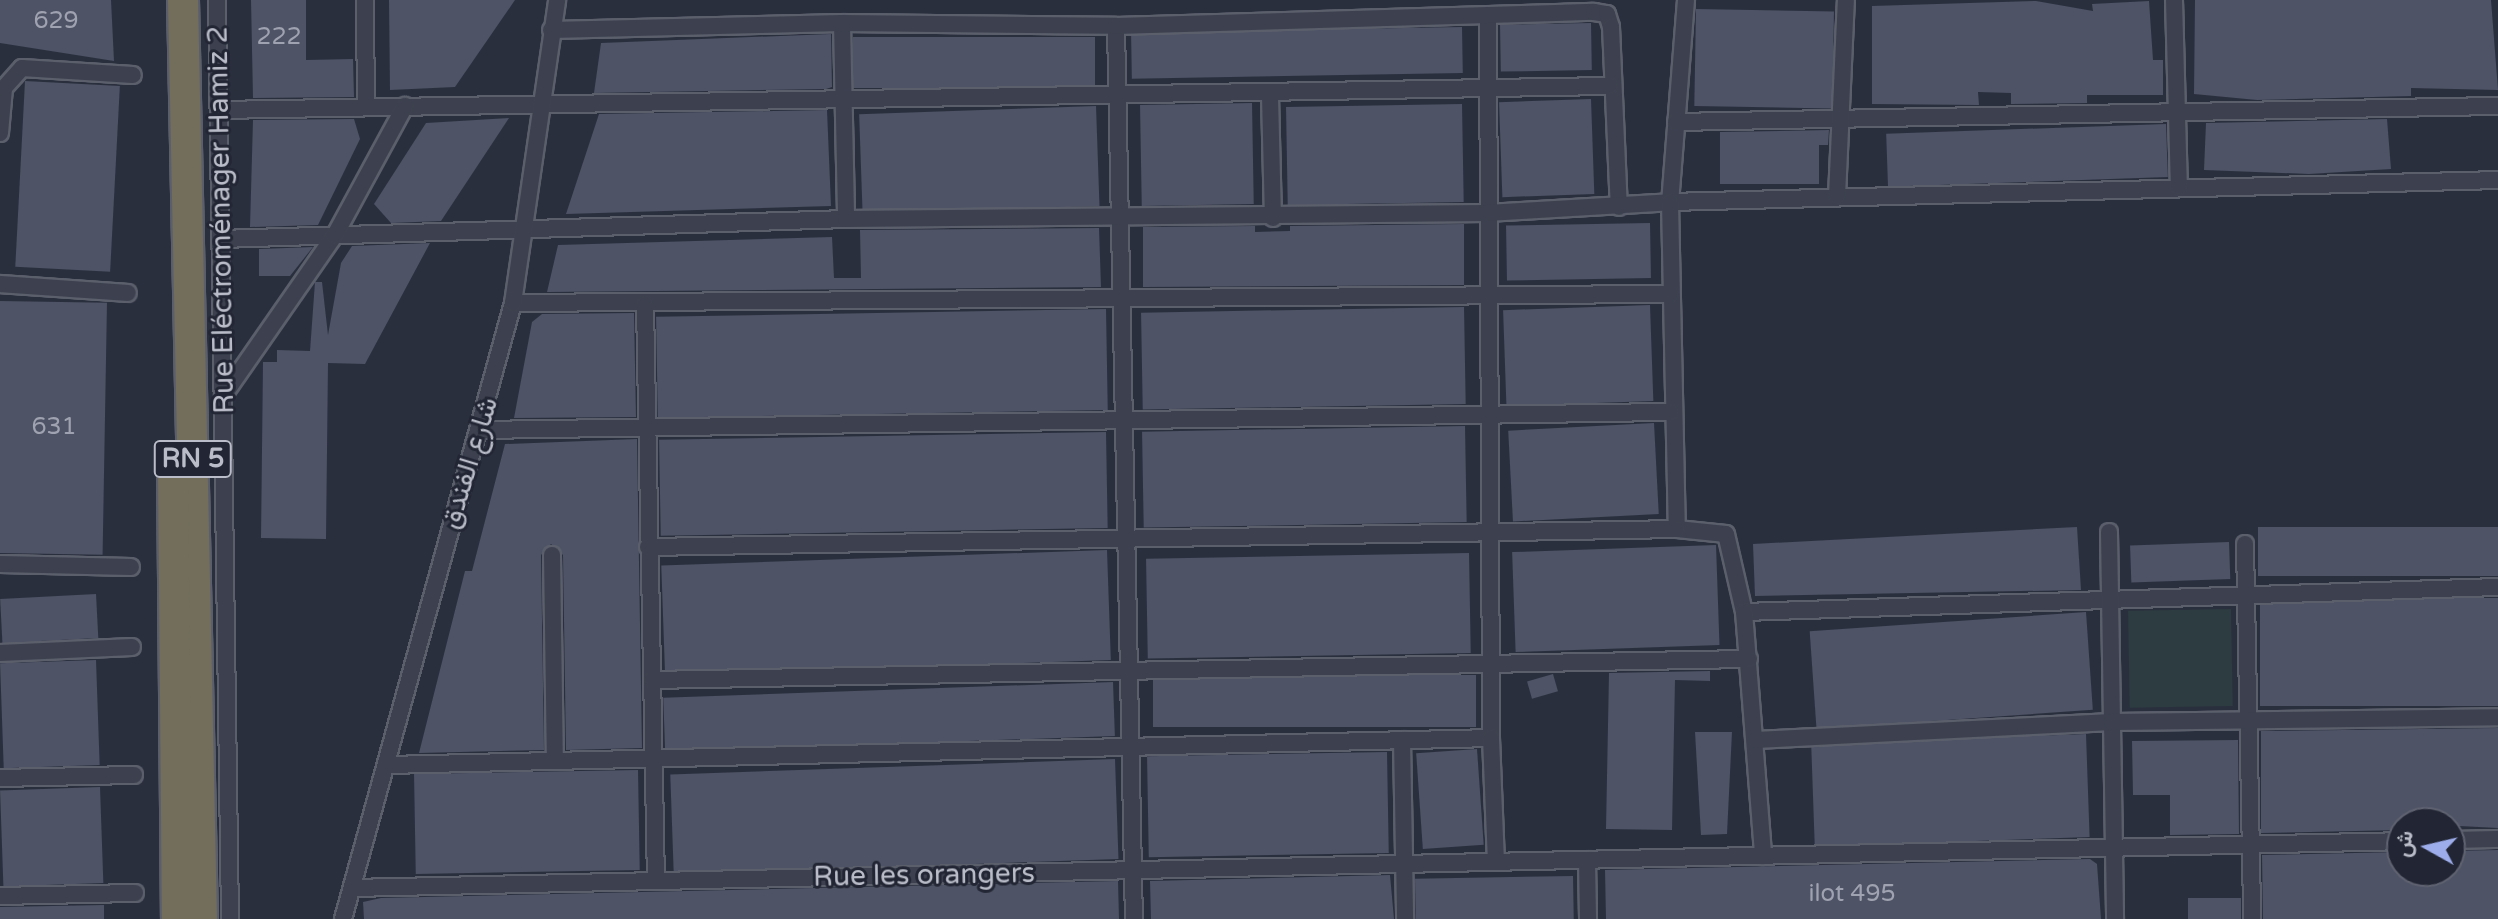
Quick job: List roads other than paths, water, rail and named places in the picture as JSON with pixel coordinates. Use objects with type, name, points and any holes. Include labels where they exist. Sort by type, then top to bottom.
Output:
[{"type":"highway","name":"RN 5","points":[[167,0],[177,919]]},
{"type":"highway","name":"RN 5","points":[[183,0],[202,919]]},
{"type":"street","name":"Rue Eléctroménager Hamiz 2","points":[[217,0],[230,919]]},
{"type":"street","points":[[365,0],[366,107]]},
{"type":"street","name":"شارع الفندق","points":[[343,919],[388,765],[513,303],[528,230],[539,102],[557,0]]},
{"type":"street","points":[[1677,529],[1671,412],[1670,202],[1686,0]]},
{"type":"street","points":[[1837,196],[1845,119],[1846,0]]},
{"type":"street","points":[[2174,0],[2173,116],[2179,187]]},
{"type":"street","points":[[551,30],[842,23],[1116,26],[1607,14],[1619,207]]},
{"type":"street","points":[[1488,15],[1491,738],[1496,862]]},
{"type":"street","points":[[842,23],[846,219]]},
{"type":"street","points":[[1116,26],[1134,919]]},
{"type":"street","points":[[0,133],[4,88],[22,68],[133,75]]},
{"type":"street","points":[[219,110],[1118,92],[1270,96],[1488,85],[1610,86]]},
{"type":"street","points":[[1270,96],[1273,218]]},
{"type":"street","points":[[223,396],[335,235],[405,106]]},
{"type":"street","points":[[1676,122],[2173,116],[2498,106]]},
{"type":"street","points":[[221,239],[846,219],[1120,220],[1487,213],[1837,196],[2498,180]]},
{"type":"street","points":[[0,284],[128,293]]},
{"type":"street","points":[[513,303],[1671,294]]},
{"type":"street","points":[[645,304],[644,426],[656,881]]},
{"type":"street","points":[[480,430],[1671,412]]},
{"type":"street","points":[[649,547],[1677,529],[1726,534],[1744,612],[1763,856]]},
{"type":"street","points":[[2109,532],[2115,919]]},
{"type":"street","points":[[2245,544],[2252,919]]},
{"type":"street","points":[[552,555],[555,761]]},
{"type":"street","points":[[0,564],[131,567]]},
{"type":"street","points":[[1744,612],[2110,595],[2498,587]]},
{"type":"street","points":[[0,653],[132,647]]},
{"type":"street","points":[[652,680],[1749,659]]},
{"type":"street","points":[[1756,740],[2112,722],[2498,717]]},
{"type":"street","points":[[388,765],[1491,738]]},
{"type":"street","points":[[1402,740],[1405,919]]},
{"type":"street","points":[[0,778],[134,775]]},
{"type":"street","points":[[2466,840],[2498,839]]},
{"type":"street","name":"Rue les orangers","points":[[352,888],[2386,841]]},
{"type":"street","points":[[1587,860],[1588,919]]},
{"type":"street","points":[[0,896],[135,893]]}]
